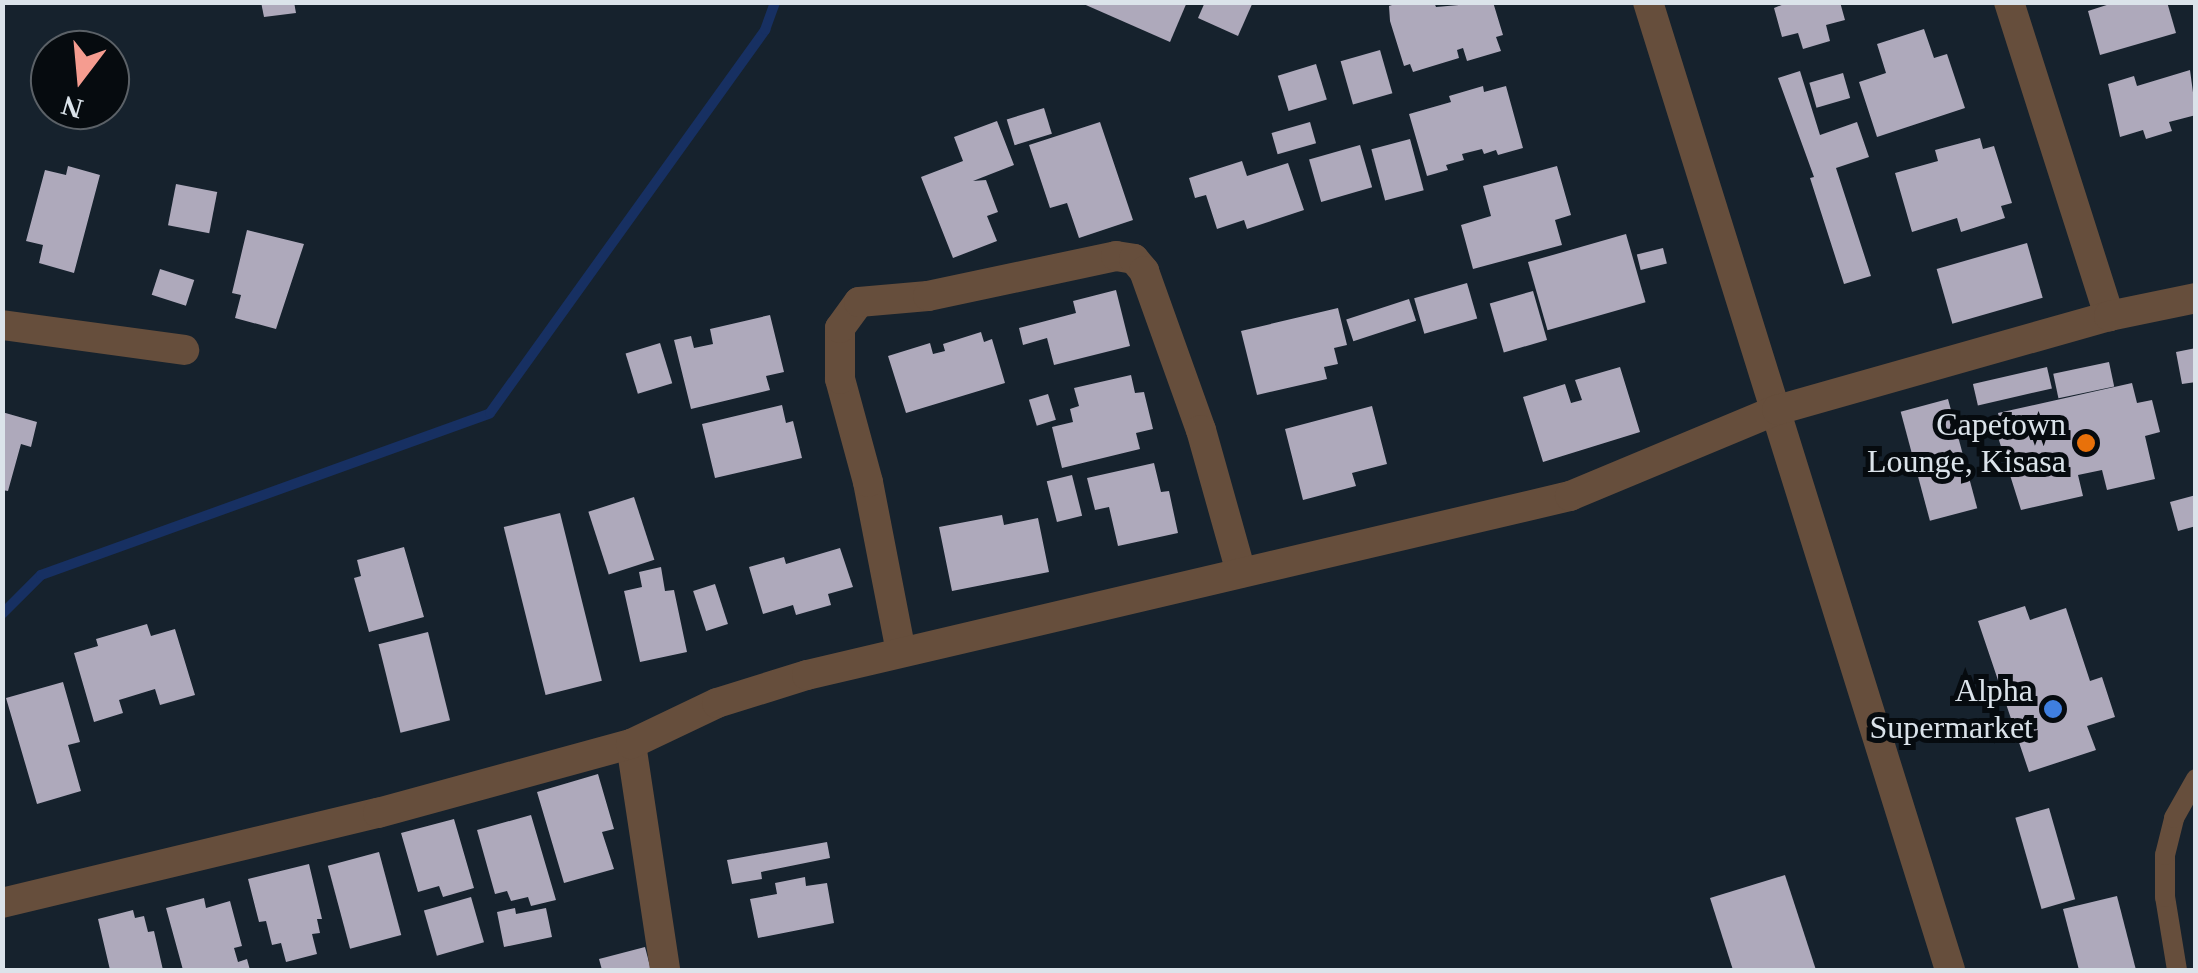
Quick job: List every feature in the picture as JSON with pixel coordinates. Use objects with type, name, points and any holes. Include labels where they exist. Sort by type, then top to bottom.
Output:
[{"type":"street","points":[[1648,2],[1950,970]]},
{"type":"street","points":[[2010,2],[2109,316]]},
{"type":"street","points":[[901,652],[868,482],[840,379],[840,328],[859,302],[928,296],[1116,256],[1134,259],[1144,271],[1195,414],[1241,572]]},
{"type":"street","points":[[2,904],[378,812],[631,744],[717,703],[901,652],[1570,496],[1777,410],[2109,316],[2196,298]]},
{"type":"street","points":[[2,325],[184,350]]},
{"type":"street","points":[[631,744],[665,970]]},
{"type":"lane","points":[[2177,970],[2165,897],[2164,856],[2174,818],[2196,779]]},
{"type":"building","points":[[261,2],[294,2],[296,13],[264,17]]},
{"type":"building","points":[[1079,2],[1187,2],[1170,42]]},
{"type":"building","points":[[1205,2],[1253,2],[1238,36],[1198,18]]},
{"type":"building","points":[[1434,2],[1436,7],[1493,2],[1503,35],[1496,37],[1501,51],[1467,61],[1463,48],[1457,50],[1459,58],[1413,72],[1410,64],[1404,66],[1390,21],[1389,6]]},
{"type":"building","points":[[1789,2],[1840,2],[1845,20],[1826,25],[1830,41],[1803,49],[1798,33],[1782,37],[1774,8]]},
{"type":"building","points":[[2116,2],[2167,2],[2176,33],[2100,55],[2088,11]]},
{"type":"building","points":[[1924,29],[1934,58],[1947,54],[1965,108],[1877,137],[1859,82],[1886,73],[1877,44]]},
{"type":"building","points":[[1380,50],[1392,93],[1353,105],[1341,61]]},
{"type":"building","points":[[1316,64],[1327,99],[1289,111],[1278,76]]},
{"type":"building","points":[[2190,70],[2196,115],[2169,122],[2172,131],[2146,139],[2143,130],[2120,137],[2108,84],[2134,76],[2137,86]]},
{"type":"building","points":[[1800,71],[1820,135],[1857,122],[1869,157],[1836,168],[1871,276],[1844,284],[1810,178],[1814,177],[1778,78]]},
{"type":"building","points":[[1843,73],[1850,98],[1817,108],[1809,83]]},
{"type":"building","points":[[1483,86],[1484,92],[1506,86],[1523,148],[1498,155],[1496,150],[1484,154],[1482,149],[1462,154],[1464,160],[1427,176],[1409,114],[1451,102],[1449,96]]},
{"type":"building","points":[[1044,108],[1052,134],[1015,145],[1007,119]]},
{"type":"building","points":[[997,121],[1014,165],[973,181],[986,180],[998,212],[987,216],[997,241],[953,258],[921,177],[963,161],[954,137]]},
{"type":"building","points":[[1100,122],[1133,220],[1079,238],[1067,203],[1050,208],[1029,145]]},
{"type":"building","points":[[1310,122],[1316,143],[1278,154],[1272,133]]},
{"type":"building","points":[[1980,138],[1983,149],[1994,146],[2012,203],[2001,206],[2005,218],[1961,232],[1957,218],[1912,232],[1895,173],[1938,161],[1935,150]]},
{"type":"building","points":[[1410,139],[1424,190],[1385,201],[1371,149]]},
{"type":"building","points":[[1360,145],[1372,187],[1321,202],[1309,160]]},
{"type":"building","points":[[1242,161],[1247,176],[1288,163],[1304,210],[1247,229],[1244,220],[1217,229],[1206,195],[1195,198],[1189,178]]},
{"type":"building","points":[[68,166],[100,175],[74,273],[39,263],[43,245],[26,241],[45,170],[66,175]]},
{"type":"building","points":[[1557,166],[1571,215],[1555,220],[1562,245],[1473,269],[1461,225],[1491,216],[1483,186]]},
{"type":"building","points":[[176,184],[217,192],[209,233],[168,225]]},
{"type":"building","points":[[247,230],[304,244],[276,329],[235,318],[241,295],[232,293]]},
{"type":"building","points":[[1626,234],[1646,302],[1548,330],[1528,262]]},
{"type":"building","points":[[2027,243],[2043,298],[1952,324],[1937,269]]},
{"type":"building","points":[[1663,248],[1667,264],[1641,270],[1637,255]]},
{"type":"building","points":[[160,269],[194,280],[186,306],[152,295]]},
{"type":"building","points":[[1467,283],[1477,319],[1424,334],[1414,298]]},
{"type":"building","points":[[1116,290],[1130,346],[1054,365],[1047,338],[1023,345],[1019,328],[1076,313],[1073,301]]},
{"type":"building","points":[[1533,291],[1547,340],[1504,352],[1490,303]]},
{"type":"building","points":[[1409,299],[1416,321],[1353,341],[1346,319]]},
{"type":"building","points":[[1338,308],[1347,345],[1334,348],[1338,364],[1324,367],[1327,379],[1257,395],[1241,331]]},
{"type":"building","points":[[770,315],[784,372],[766,376],[770,390],[691,409],[674,340],[691,336],[694,348],[713,344],[710,329]]},
{"type":"building","points":[[981,332],[984,342],[992,339],[1005,383],[906,413],[888,356],[930,343],[933,354],[945,351],[943,344]]},
{"type":"building","points":[[660,343],[672,383],[638,394],[626,354]]},
{"type":"building","points":[[2196,348],[2196,382],[2182,384],[2176,352]]},
{"type":"building","points":[[2109,362],[2114,386],[2058,398],[2053,374]]},
{"type":"building","points":[[1620,367],[1640,432],[1543,462],[1523,397],[1565,384],[1571,403],[1582,400],[1575,380]]},
{"type":"building","points":[[2047,367],[2052,388],[1978,406],[1973,384]]},
{"type":"building","points":[[1131,375],[1135,393],[1144,392],[1153,429],[1136,433],[1140,449],[1062,468],[1052,427],[1073,422],[1070,409],[1079,406],[1074,388]]},
{"type":"building","points":[[2132,383],[2137,403],[2152,400],[2160,432],[2145,436],[2155,479],[2107,490],[2102,470],[2078,475],[2083,496],[2021,510],[1998,437],[2003,435],[1998,413]]},
{"type":"building","points":[[1048,394],[1056,420],[1037,426],[1029,400]]},
{"type":"building","points":[[1948,399],[1977,508],[1930,521],[1901,412]]},
{"type":"building","points":[[782,405],[786,423],[793,421],[802,458],[715,478],[702,424]]},
{"type":"building","points":[[1372,406],[1387,464],[1352,473],[1356,486],[1303,500],[1285,429]]},
{"type":"building","points":[[2,412],[37,422],[31,447],[21,444],[8,491],[2,490]]},
{"type":"building","points":[[1154,463],[1161,492],[1169,491],[1178,533],[1118,546],[1109,507],[1095,510],[1087,478]]},
{"type":"building","points":[[1072,475],[1082,516],[1057,522],[1047,481]]},
{"type":"building","points":[[2196,495],[2196,526],[2178,531],[2170,502]]},
{"type":"building","points":[[634,497],[654,560],[609,575],[588,512]]},
{"type":"building","points":[[560,513],[602,681],[546,695],[504,527]]},
{"type":"building","points":[[1002,515],[1004,525],[1038,518],[1049,572],[952,591],[939,527]]},
{"type":"building","points":[[404,547],[424,617],[369,632],[354,578],[361,576],[357,560]]},
{"type":"building","points":[[840,548],[853,587],[828,594],[831,605],[796,615],[793,605],[763,614],[749,567],[784,557],[786,564]]},
{"type":"building","points":[[661,567],[665,591],[674,590],[687,652],[640,662],[624,591],[642,587],[639,572]]},
{"type":"building","points":[[715,584],[728,624],[706,631],[693,591]]},
{"type":"building","points":[[2025,606],[2030,620],[2066,608],[2090,681],[2102,677],[2115,717],[2087,726],[2096,750],[2029,772],[1978,621]]},
{"type":"building","points":[[147,624],[151,636],[175,629],[195,695],[160,705],[155,689],[119,700],[123,713],[94,722],[74,653],[98,646],[96,639]]},
{"type":"building","points":[[428,632],[450,720],[401,733],[379,644]]},
{"type":"building","points":[[63,682],[80,742],[68,745],[81,791],[37,804],[6,698]]},
{"type":"building","points":[[598,774],[614,829],[602,832],[614,869],[564,883],[537,792]]},
{"type":"building","points":[[2049,808],[2075,899],[2042,909],[2015,818]]},
{"type":"building","points":[[531,815],[556,900],[531,906],[528,897],[511,901],[507,891],[495,894],[477,830]]},
{"type":"building","points":[[454,819],[474,888],[443,897],[439,886],[418,892],[401,833]]},
{"type":"building","points":[[827,842],[830,858],[761,872],[762,879],[732,884],[727,860]]},
{"type":"building","points":[[379,852],[401,935],[350,949],[328,866]]},
{"type":"building","points":[[309,864],[322,919],[317,919],[320,933],[312,934],[317,954],[286,962],[281,943],[272,945],[266,921],[259,922],[248,879]]},
{"type":"building","points":[[1785,875],[1816,970],[1733,970],[1710,898]]},
{"type":"building","points":[[805,877],[806,886],[827,883],[834,923],[758,938],[750,899],[777,894],[775,883]]},
{"type":"building","points":[[2117,896],[2136,970],[2079,970],[2063,909]]},
{"type":"building","points":[[471,897],[484,942],[437,956],[424,911]]},
{"type":"building","points":[[204,898],[206,908],[230,901],[242,946],[234,948],[238,962],[247,959],[250,970],[183,970],[166,908]]},
{"type":"building","points":[[515,908],[516,914],[546,908],[552,937],[504,947],[497,912]]},
{"type":"building","points":[[133,910],[135,918],[144,916],[148,932],[154,931],[163,970],[110,970],[98,919]]},
{"type":"building","points":[[645,947],[651,970],[602,970],[599,959]]},
{"type":"waterway","points":[[2,614],[41,575],[490,413],[765,30],[775,2]]},
{"type":"place","name":"Capetown Lounge, Kisasa","points":[[2086,443]]},
{"type":"place","name":"Alpha Supermarket","points":[[2053,709]]}]
